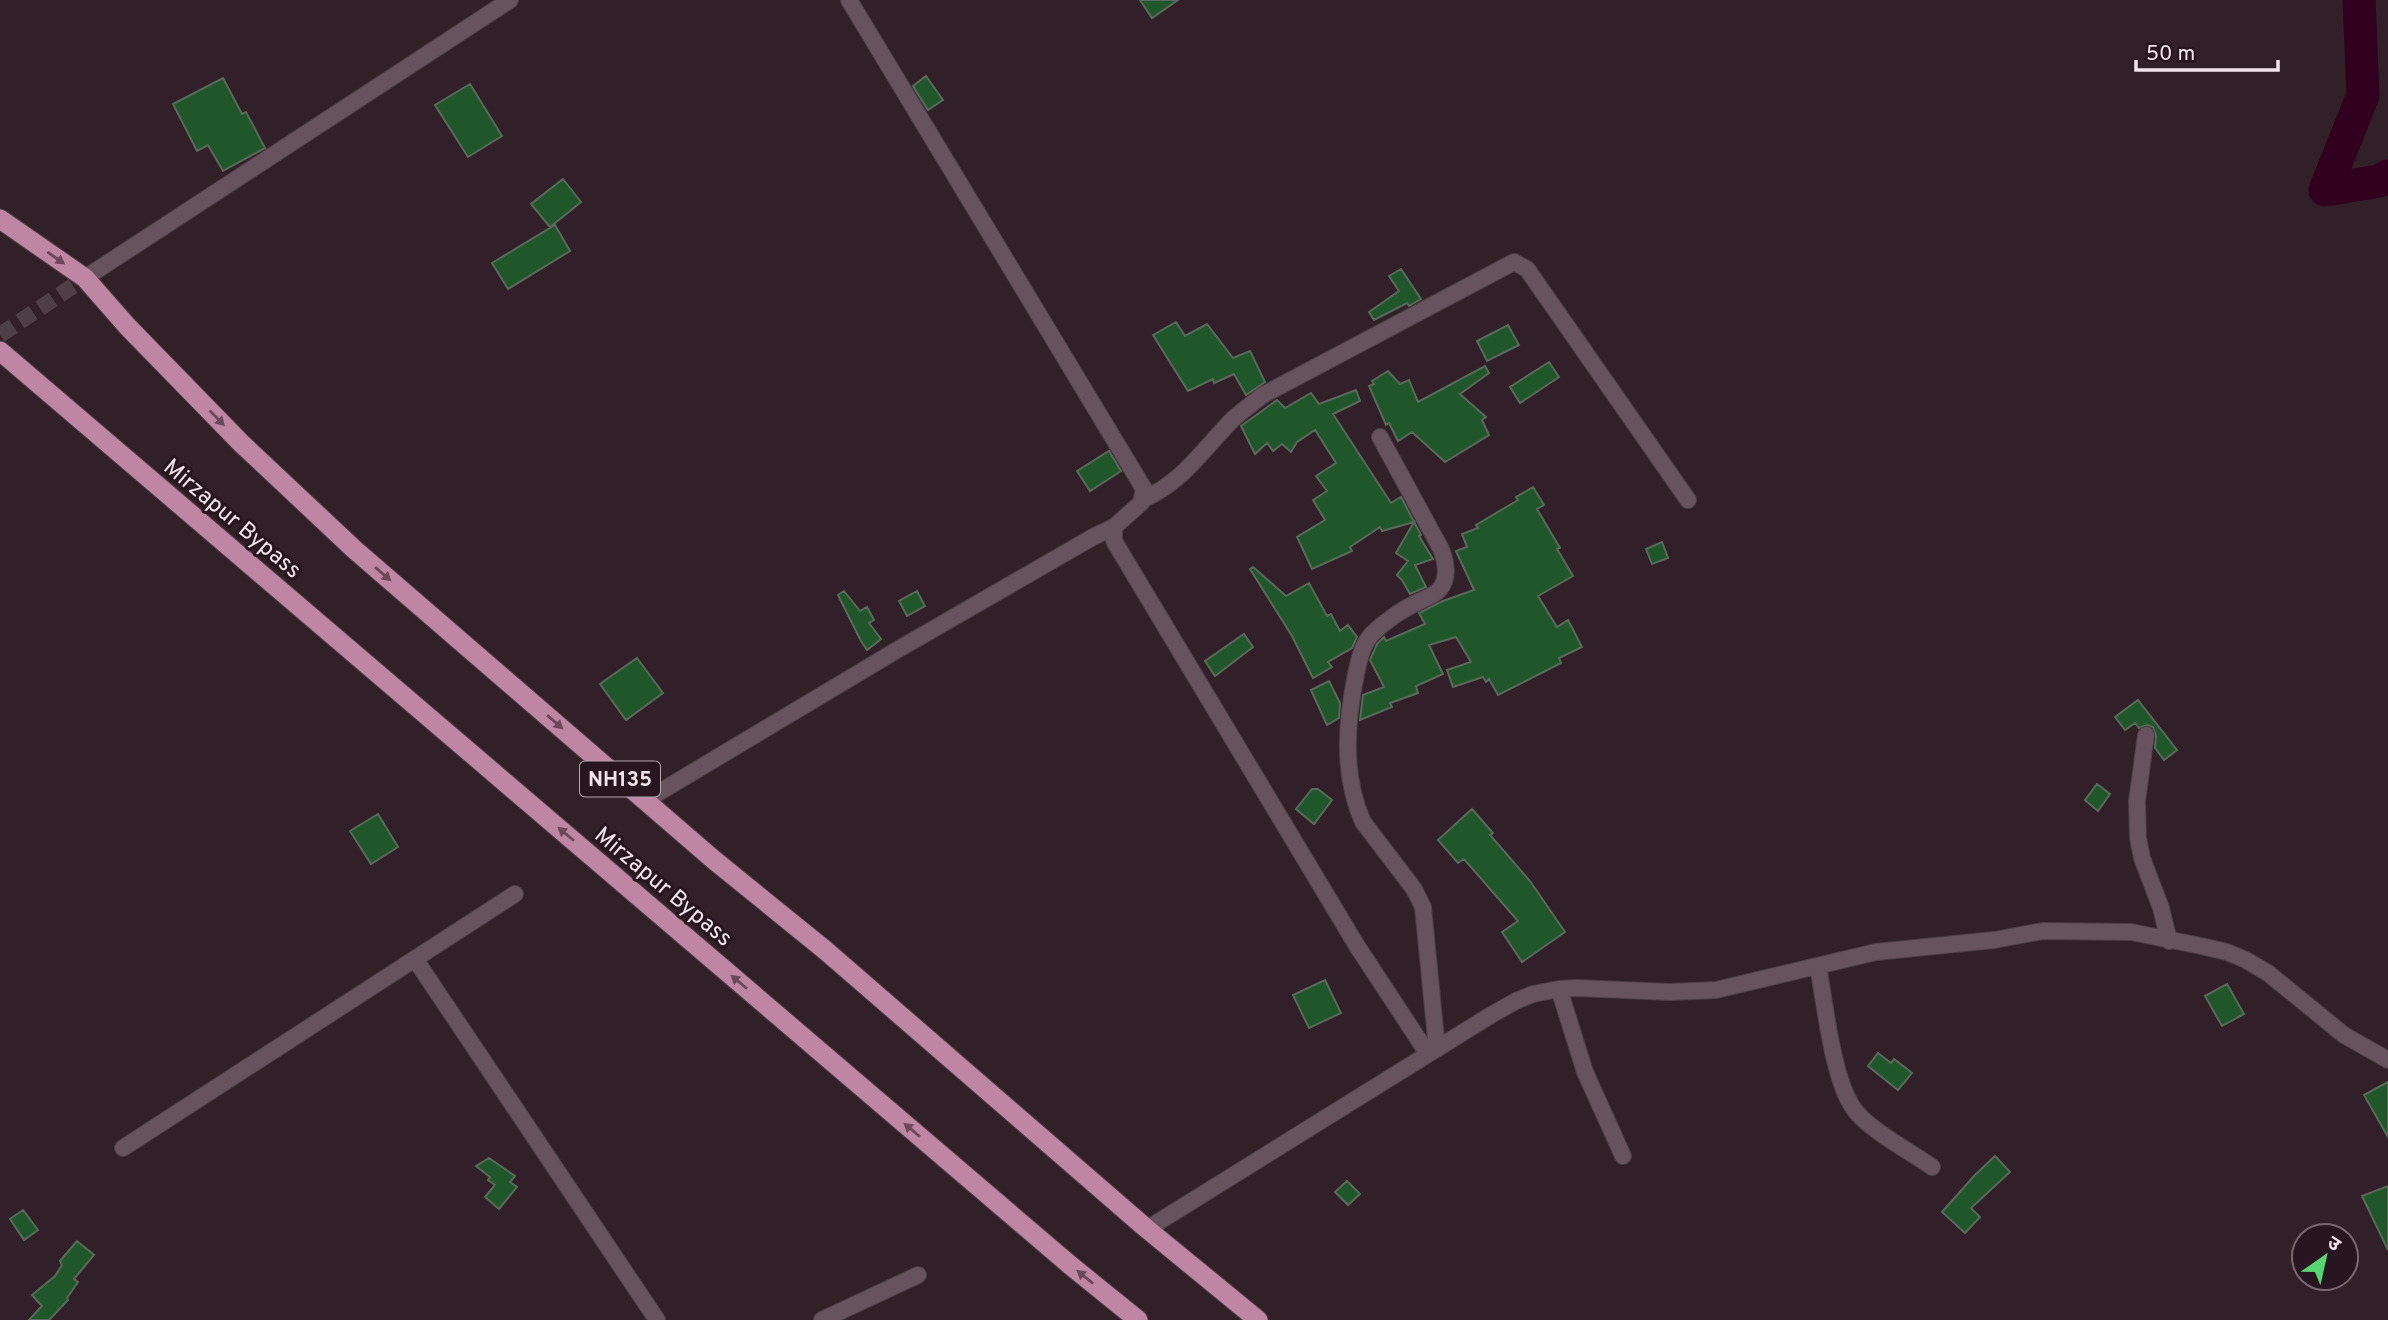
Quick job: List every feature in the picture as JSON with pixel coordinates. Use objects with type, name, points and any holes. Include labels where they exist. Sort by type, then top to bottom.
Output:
[{"type":"highway","name":"NH135","points":[[0,219],[85,278],[127,326],[241,443],[355,550],[714,860],[825,950],[1147,1229],[1258,1320]]},
{"type":"highway","name":"Mirzapur Bypass","points":[[0,351],[1070,1265],[1138,1320]]},
{"type":"street","points":[[85,278],[510,0]]},
{"type":"street","points":[[849,0],[1144,489],[1144,499]]},
{"type":"street","points":[[653,796],[1008,586],[1114,527],[1144,499],[1177,478],[1235,418],[1263,395],[1514,262],[1527,269],[1688,500]]},
{"type":"street","points":[[1380,437],[1441,550],[1446,565],[1445,578],[1440,590],[1374,632],[1366,643],[1359,660],[1348,712],[1348,757],[1363,822],[1414,889],[1423,907],[1432,1052]]},
{"type":"street","points":[[1114,527],[1112,536],[1121,553],[1357,946],[1432,1052]]},
{"type":"street","points":[[2146,735],[2137,810],[2138,838],[2169,941]]},
{"type":"street","points":[[123,1148],[515,894]]},
{"type":"street","points":[[1147,1229],[1516,1001],[1533,994],[1559,989],[1670,992],[1716,990],[1876,952],[1994,940],[2043,931],[2131,932],[2227,952],[2246,960],[2268,973],[2344,1035],[2388,1059]]},
{"type":"street","points":[[415,959],[657,1320]]},
{"type":"street","points":[[1818,966],[1839,1079],[1848,1103],[1859,1116],[1933,1167]]},
{"type":"street","points":[[1559,989],[1585,1072],[1623,1156]]},
{"type":"street","points":[[822,1320],[918,1275]]},
{"type":"building","points":[[1140,0],[1178,0],[1152,18]]},
{"type":"building","points":[[926,76],[943,100],[928,110],[913,86]]},
{"type":"building","points":[[223,78],[242,114],[246,112],[265,148],[223,171],[208,145],[197,151],[173,104]]},
{"type":"building","points":[[470,84],[502,136],[468,157],[435,105]]},
{"type":"building","points":[[563,179],[581,202],[550,227],[531,204]]},
{"type":"building","points":[[555,225],[570,251],[508,289],[492,263]]},
{"type":"building","points":[[1401,269],[1421,299],[1374,320],[1369,312],[1399,291],[1389,276]]},
{"type":"building","points":[[1176,322],[1185,336],[1207,324],[1233,358],[1250,351],[1265,382],[1246,395],[1234,374],[1214,383],[1213,379],[1188,391],[1153,335]]},
{"type":"building","points":[[1508,325],[1519,345],[1487,361],[1477,341]]},
{"type":"building","points":[[1549,362],[1559,377],[1520,403],[1510,387]]},
{"type":"building","points":[[1485,366],[1489,373],[1460,394],[1486,417],[1482,420],[1489,435],[1445,462],[1412,432],[1398,441],[1389,423],[1386,425],[1369,386],[1388,371],[1400,384],[1409,380],[1418,402]]},
{"type":"building","points":[[1356,390],[1360,401],[1333,414],[1391,503],[1401,497],[1421,535],[1419,536],[1433,559],[1415,565],[1426,587],[1410,594],[1397,575],[1408,561],[1396,553],[1414,522],[1382,531],[1380,527],[1350,547],[1352,551],[1312,569],[1297,537],[1325,520],[1313,500],[1327,491],[1316,476],[1336,463],[1315,430],[1297,442],[1291,452],[1282,444],[1273,451],[1267,443],[1255,454],[1241,426],[1277,400],[1285,408],[1311,393],[1319,404]]},
{"type":"building","points":[[1109,451],[1121,471],[1090,491],[1077,471]]},
{"type":"building","points":[[1533,487],[1544,505],[1537,509],[1573,576],[1538,596],[1557,627],[1568,620],[1582,647],[1559,658],[1561,663],[1498,695],[1489,679],[1486,682],[1483,677],[1453,687],[1447,670],[1471,662],[1456,637],[1429,645],[1443,674],[1416,686],[1418,693],[1390,703],[1392,707],[1360,720],[1363,695],[1384,687],[1370,660],[1377,644],[1384,637],[1386,641],[1425,624],[1419,613],[1474,590],[1456,551],[1467,547],[1462,534],[1478,528],[1476,525],[1518,500],[1516,497]]},
{"type":"building","points":[[1662,542],[1668,558],[1652,564],[1646,549]]},
{"type":"building","points":[[1253,567],[1286,596],[1309,583],[1327,616],[1331,614],[1340,631],[1348,625],[1357,637],[1352,648],[1328,662],[1332,667],[1313,678],[1292,636],[1250,569]]},
{"type":"building","points":[[844,591],[860,611],[867,607],[874,620],[869,623],[881,639],[867,650],[838,595]]},
{"type":"building","points":[[917,591],[925,606],[907,616],[899,601]]},
{"type":"building","points":[[1244,634],[1253,647],[1215,676],[1205,661]]},
{"type":"building","points":[[637,658],[663,693],[626,720],[600,684]]},
{"type":"building","points":[[1329,681],[1340,703],[1339,718],[1327,725],[1311,690]]},
{"type":"building","points":[[2138,700],[2177,750],[2164,760],[2155,748],[2156,736],[2153,727],[2147,725],[2139,728],[2135,723],[2125,730],[2115,717]]},
{"type":"building","points":[[2097,784],[2110,794],[2098,811],[2085,800]]},
{"type":"building","points":[[1312,789],[1318,789],[1332,800],[1314,824],[1296,809]]},
{"type":"building","points":[[1472,809],[1493,833],[1490,835],[1530,881],[1565,932],[1522,962],[1502,932],[1518,921],[1464,859],[1458,863],[1438,840]]},
{"type":"building","points":[[378,814],[398,847],[371,864],[350,831]]},
{"type":"building","points":[[1325,980],[1341,1013],[1309,1028],[1293,995]]},
{"type":"building","points":[[2227,984],[2244,1014],[2222,1026],[2205,996]]},
{"type":"building","points":[[1878,1053],[1891,1063],[1894,1059],[1912,1073],[1898,1090],[1868,1066]]},
{"type":"building","points":[[2388,1082],[2388,1137],[2364,1095]]},
{"type":"building","points":[[1995,1156],[2010,1172],[1971,1208],[1980,1217],[1965,1233],[1942,1212]]},
{"type":"building","points":[[489,1158],[515,1176],[510,1182],[517,1187],[499,1209],[485,1197],[495,1185],[488,1180],[490,1177],[476,1166]]},
{"type":"building","points":[[1347,1181],[1360,1194],[1348,1205],[1335,1192]]},
{"type":"building","points":[[2388,1186],[2388,1250],[2362,1196]]},
{"type":"building","points":[[23,1210],[38,1230],[24,1240],[10,1219]]},
{"type":"building","points":[[77,1241],[94,1255],[74,1279],[78,1282],[68,1300],[49,1320],[29,1320],[42,1306],[32,1295],[55,1276],[62,1265],[60,1261]]},
{"type":"waterway","points":[[2359,0],[2363,95],[2325,190],[2379,181],[2388,176]]},
{"type":"tunnel","points":[[0,335],[85,278]]}]
